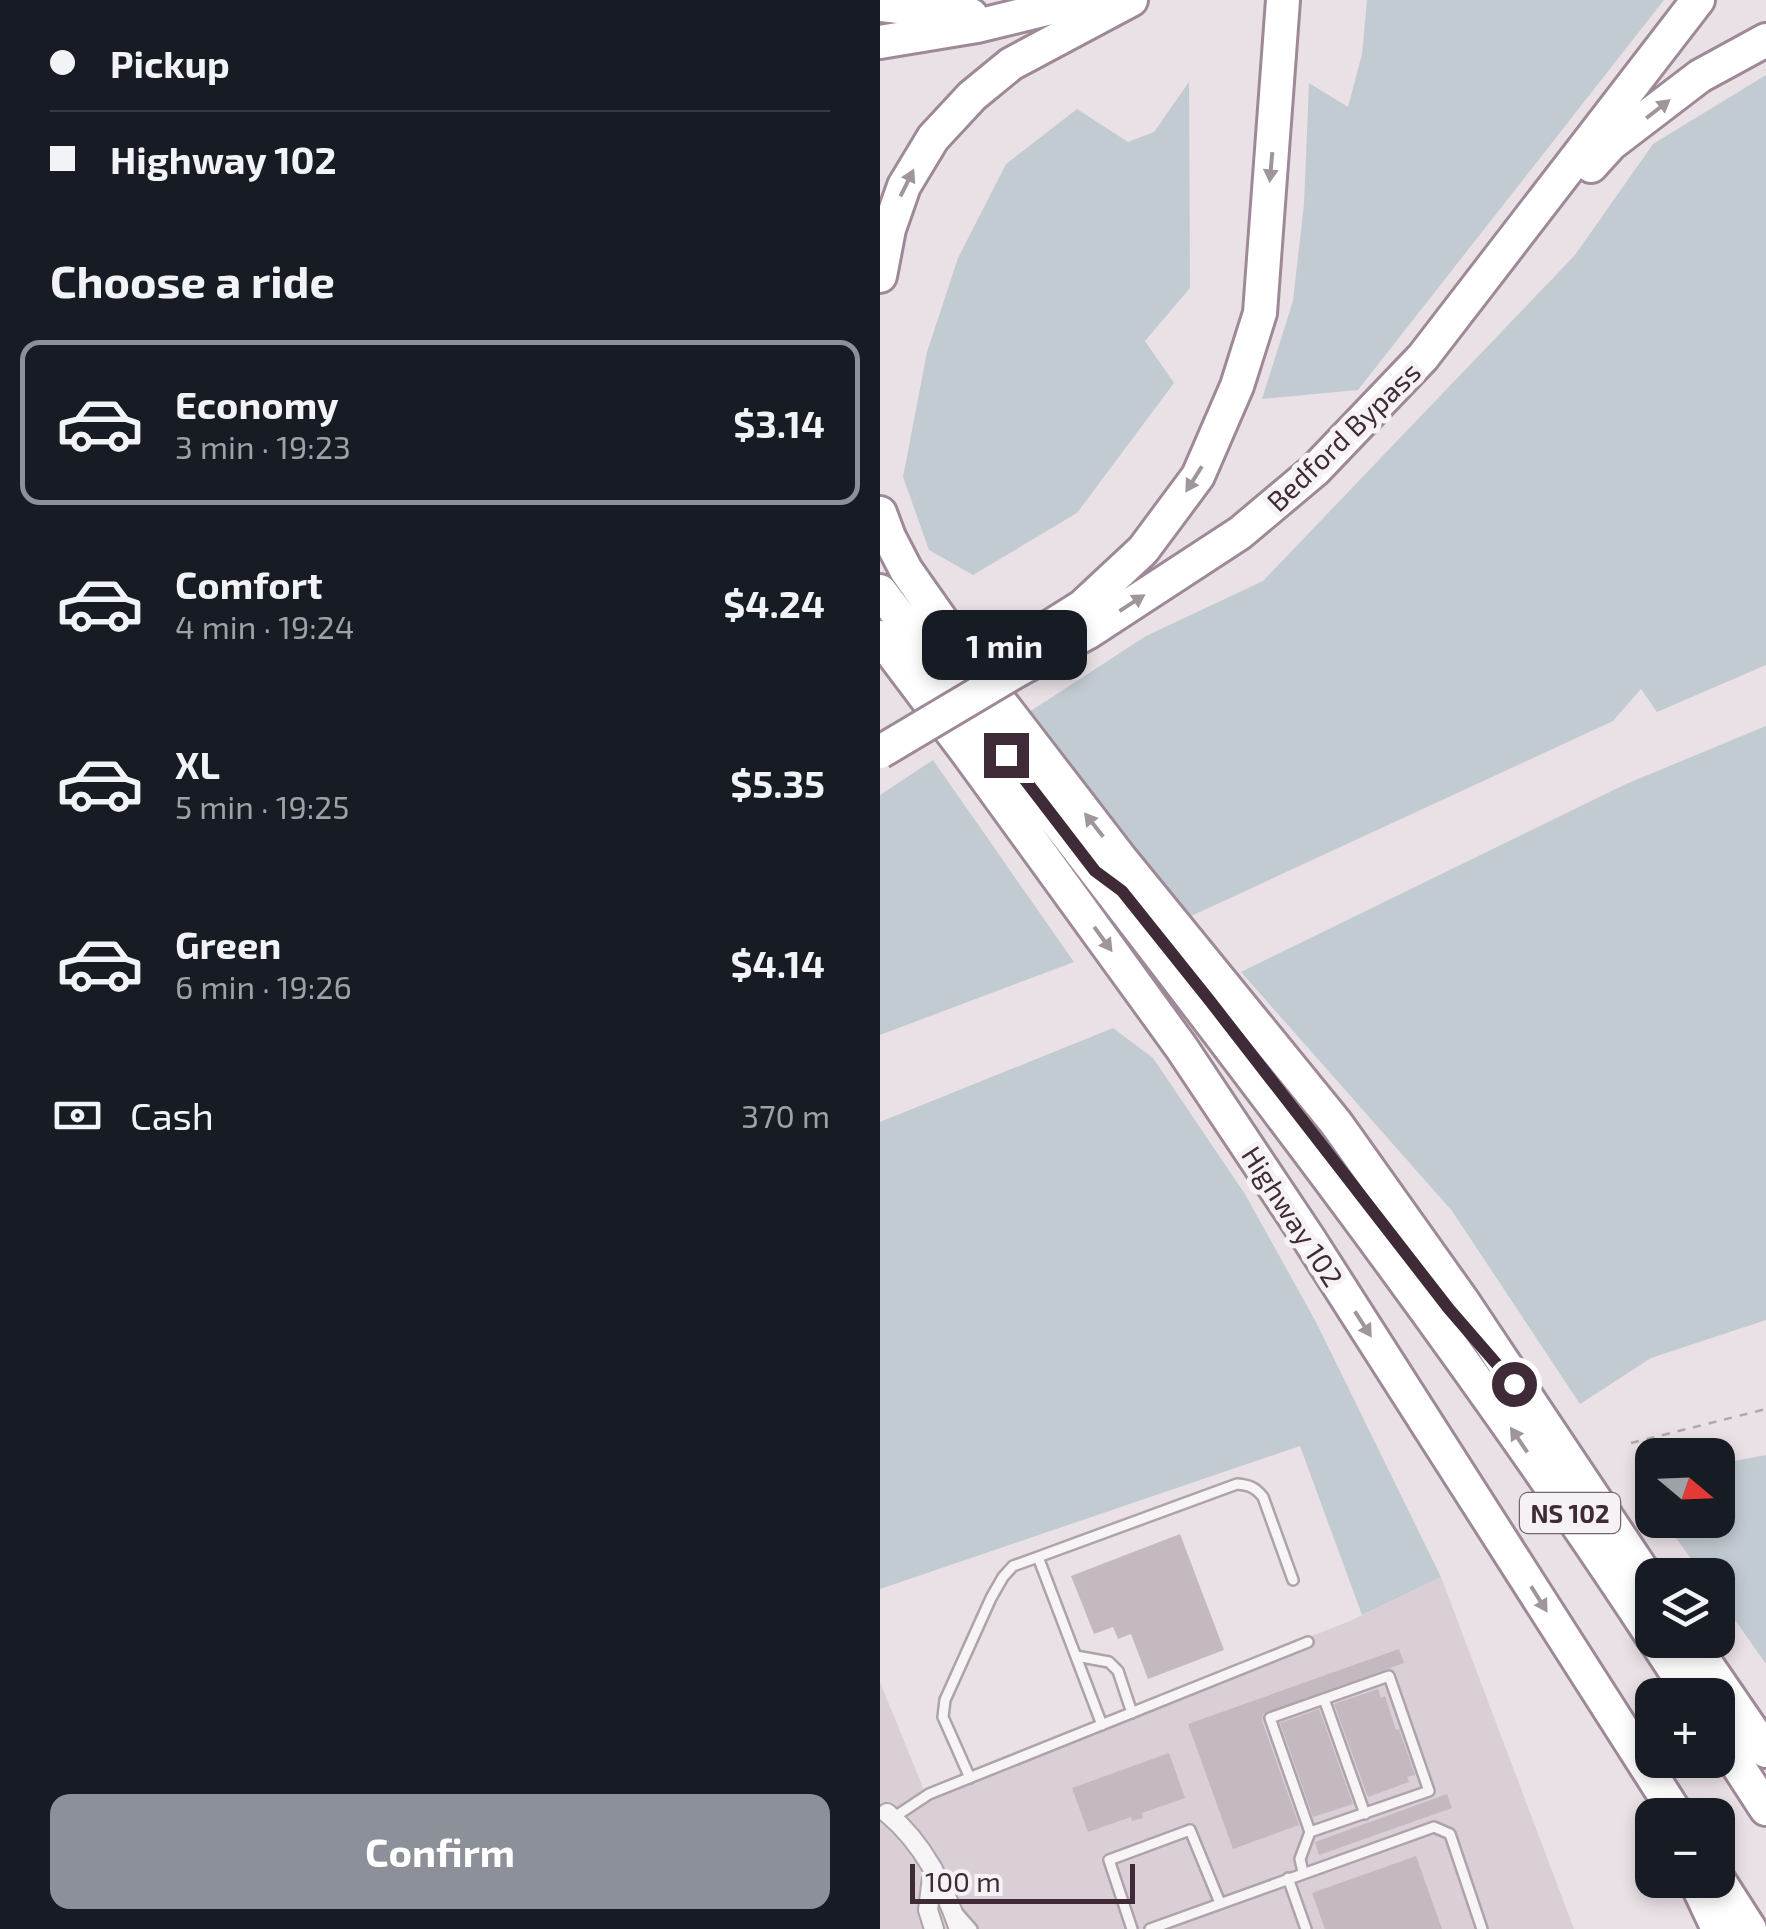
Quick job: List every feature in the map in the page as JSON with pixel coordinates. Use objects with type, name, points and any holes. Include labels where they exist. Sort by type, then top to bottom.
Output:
[{"type":"highway","points":[[880,28],[971,15],[1029,0]]},
{"type":"highway","points":[[880,42],[977,26],[1083,0]]},
{"type":"highway","points":[[880,276],[889,230],[904,186],[932,138],[972,96],[1012,64],[1131,0]]},
{"type":"highway","name":"Bedford Bypass","points":[[880,752],[1012,662],[1083,606],[1142,550],[1198,476],[1238,386],[1260,313],[1283,0]]},
{"type":"highway","name":"Bedford Bypass","points":[[880,734],[1012,662],[1087,633],[1240,533],[1315,470],[1424,357],[1698,0]]},
{"type":"highway","points":[[880,5],[971,15]]},
{"type":"highway","points":[[1424,357],[1611,144],[1700,76],[1766,40]]},
{"type":"highway","points":[[880,513],[906,570],[984,682],[1120,859],[1336,1123],[1462,1300],[1635,1560]]},
{"type":"highway","name":"Highway 102","points":[[880,591],[1348,1202],[1486,1391],[1635,1610]]},
{"type":"highway","name":"Highway 102","points":[[880,637],[1181,1047],[1330,1272],[1665,1798]]},
{"type":"highway","points":[[880,645],[918,686]]},
{"type":"highway","points":[[1095,871],[1122,891],[1449,1309],[1533,1405]]},
{"type":"highway","points":[[1702,1658],[1766,1751]]},
{"type":"highway","points":[[1624,1734],[1656,1798]]},
{"type":"highway","points":[[1735,1761],[1766,1809]]},
{"type":"highway","points":[[1703,1898],[1718,1929]]},
{"type":"highway","points":[[1730,1898],[1750,1929]]},
{"type":"street","points":[[890,1815],[912,1836],[933,1868],[959,1929]]},
{"type":"street","points":[[933,1868],[928,1910],[934,1929]]},
{"type":"lane","points":[[970,1778],[943,1717],[945,1700],[991,1598],[1013,1566],[1237,1484],[1256,1489],[1262,1498],[1293,1580]]},
{"type":"lane","points":[[1038,1557],[1102,1724]]},
{"type":"lane","points":[[890,1815],[929,1794],[1308,1642]]},
{"type":"lane","points":[[1076,1656],[1110,1662],[1118,1671],[1132,1712]]},
{"type":"lane","points":[[1304,1872],[1300,1858],[1310,1832],[1270,1718],[1389,1676],[1429,1791],[1310,1832]]},
{"type":"lane","points":[[1324,1700],[1365,1814]]},
{"type":"lane","points":[[1150,1929],[1434,1827],[1450,1834],[1482,1929]]},
{"type":"lane","points":[[1132,1929],[1109,1860],[1190,1830],[1220,1903]]},
{"type":"lane","points":[[1288,1878],[1306,1929]]},
{"type":"lane","points":[[950,1904],[972,1929]]},
{"type":"path","points":[[1630,1443],[1766,1409]]},
{"type":"shaded area","points":[[1367,0],[1664,0],[1358,390],[1262,399],[1293,301],[1304,204],[1309,83],[1348,107],[1362,54]]},
{"type":"shaded area","points":[[1766,75],[1766,665],[1657,712],[1641,689],[1613,721],[1187,918],[1026,714],[1146,636],[1263,581],[1575,255],[1653,144]]},
{"type":"shaded area","points":[[1189,82],[1190,288],[1145,341],[1174,383],[1077,513],[973,575],[929,550],[903,477],[927,352],[958,258],[1006,164],[1077,109],[1128,142],[1154,132]]},
{"type":"shaded area","points":[[1766,726],[1766,1320],[1651,1358],[1580,1404],[1452,1211],[1241,972],[1626,784]]},
{"type":"shaded area","points":[[933,760],[1074,962],[880,1035],[880,795]]},
{"type":"shaded area","points":[[1113,1028],[1153,1058],[1245,1194],[1316,1322],[1441,1577],[1362,1615],[1300,1446],[880,1589],[880,1122]]},
{"type":"shaded area","points":[[1766,1455],[1766,1664],[1735,1620],[1735,1558],[1691,1558],[1676,1538],[1735,1538],[1735,1461]]},
{"type":"shaded area","points":[[1441,1577],[1574,1929],[880,1929],[880,1682],[924,1790],[1350,1621]]},
{"type":"building","points":[[1180,1534],[1224,1650],[1148,1679],[1131,1634],[1118,1639],[1113,1627],[1094,1634],[1071,1576]]},
{"type":"building","points":[[1399,1649],[1404,1663],[1263,1714],[1262,1721],[1299,1825],[1233,1849],[1188,1724]]},
{"type":"building","points":[[1378,1689],[1381,1698],[1385,1696],[1415,1775],[1407,1777],[1409,1782],[1368,1797],[1334,1704]]},
{"type":"building","points":[[1319,1709],[1353,1804],[1313,1817],[1280,1723]]},
{"type":"building","points":[[1169,1753],[1185,1798],[1142,1813],[1143,1818],[1132,1821],[1131,1817],[1088,1832],[1072,1788]]},
{"type":"building","points":[[1447,1794],[1452,1808],[1319,1855],[1315,1842]]},
{"type":"building","points":[[1416,1856],[1442,1929],[1325,1929],[1312,1893]]},
{"type":"route","points":[[1006,755],[1095,871],[1122,891],[1449,1309],[1514,1384]]}]
